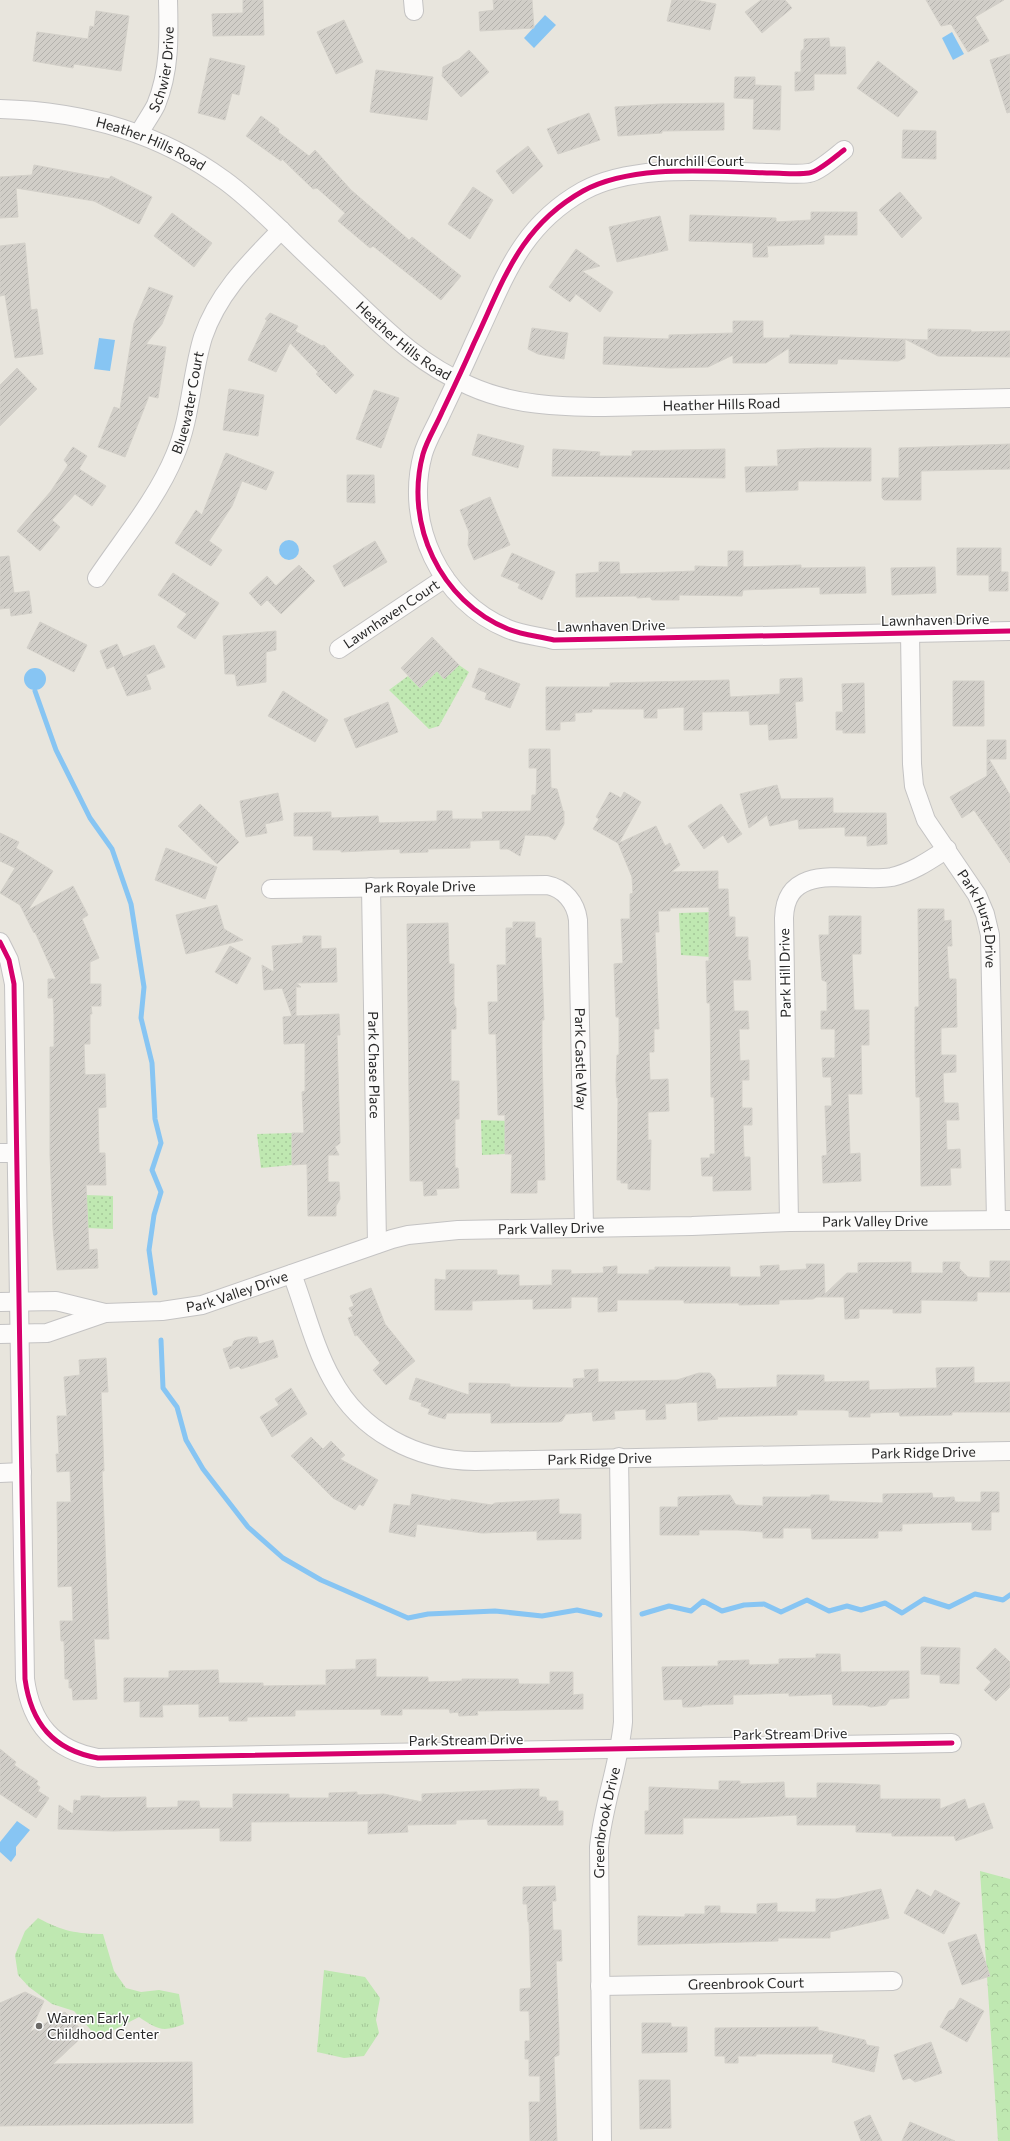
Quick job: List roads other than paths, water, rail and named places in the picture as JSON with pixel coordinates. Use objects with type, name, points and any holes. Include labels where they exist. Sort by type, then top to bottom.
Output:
[{"type":"street","name":"Schwier Drive","points":[[139,134],[155,106],[166,71],[169,49],[168,0]]},
{"type":"street","name":"Heather Hills Road","points":[[0,109],[41,110],[82,117],[139,134],[167,146],[224,179],[255,205],[400,344],[457,380],[472,387],[505,398],[547,405],[594,407],[1010,398]]},
{"type":"street","name":"Churchill Court","points":[[457,380],[509,269],[529,236],[551,212],[584,190],[621,176],[653,172],[811,173],[844,150]]},
{"type":"street","name":"Bluewater Court","points":[[97,578],[166,477],[183,432],[201,346],[216,306],[238,275],[281,230]]},
{"type":"street","name":"Lawnhaven Drive","points":[[457,380],[425,448],[418,488],[422,528],[429,550],[455,592],[479,612],[507,629],[522,634],[554,640],[1010,631]]},
{"type":"street","name":"Lawnhaven Court","points":[[339,649],[445,578]]},
{"type":"street","name":"Park Hurst Drive","points":[[910,633],[912,764],[914,786],[926,820],[947,848],[977,895],[986,914],[990,935],[1003,1220]]},
{"type":"street","name":"Park Hill Drive","points":[[789,1222],[784,918],[786,905],[795,890],[800,885],[811,880],[823,877],[892,877],[906,873],[927,863],[947,848]]},
{"type":"street","name":"Park Royale Drive","points":[[271,889],[371,886],[547,885],[553,886],[565,894]]},
{"type":"street","name":"Park Chase Place","points":[[371,886],[377,1244]]},
{"type":"street","name":"Park Castle Way","points":[[565,894],[574,904],[578,920],[584,1227]]},
{"type":"street","name":"Park Stream Drive","points":[[0,942],[8,956],[13,976],[8,1153],[19,1301],[26,1679],[30,1705],[37,1719],[53,1739],[74,1752],[98,1758],[952,1743]]},
{"type":"street","name":"Park Valley Drive","points":[[0,1302],[56,1301],[105,1312],[162,1311],[202,1305],[377,1244],[408,1235],[458,1230],[789,1222],[1003,1220]]},
{"type":"street","name":"Park Ridge Drive","points":[[292,1274],[322,1357],[332,1380],[356,1413],[388,1438],[418,1452],[458,1461],[1010,1451]]},
{"type":"street","name":"Park Valley Drive","points":[[0,1334],[47,1333],[105,1312]]},
{"type":"street","name":"Greenbrook Drive","points":[[602,2141],[599,1848],[602,1826],[620,1748],[623,1712],[619,1457]]},
{"type":"street","points":[[0,1473],[22,1472]]},
{"type":"street","name":"Greenbrook Court","points":[[600,1986],[893,1981]]},
{"type":"water","points":[[545,15],[556,25],[534,48],[524,38]]},
{"type":"water","points":[[952,32],[964,54],[953,60],[942,38]]},
{"type":"water","points":[[99,338],[115,340],[110,371],[94,369]]},
{"type":"water","points":[[285,540],[293,540],[299,546],[299,554],[293,560],[285,560],[279,554],[279,546]]},
{"type":"water","points":[[35,668],[43,671],[46,679],[43,687],[35,690],[27,687],[24,679],[27,671]]},
{"type":"water","points":[[17,1821],[30,1830],[16,1847],[16,1855],[11,1862],[0,1852],[0,1842]]},
{"type":"waterway","points":[[35,691],[56,750],[90,818],[112,849],[131,904],[144,987],[141,1018],[152,1063],[155,1119],[161,1143],[152,1170],[161,1192],[154,1215],[149,1250],[155,1293]]},
{"type":"waterway","points":[[161,1340],[163,1388],[177,1407],[186,1440],[203,1469],[248,1527],[283,1558],[321,1580],[408,1618],[428,1614],[495,1611],[542,1616],[577,1610],[600,1615]]},
{"type":"waterway","points":[[642,1614],[669,1606],[691,1611],[703,1601],[722,1611],[744,1605],[764,1604],[781,1612],[807,1600],[829,1611],[847,1606],[861,1610],[885,1603],[902,1613],[924,1599],[949,1607],[975,1594],[1003,1600],[1010,1595]]},
{"type":"place","name":"Warren Early Childhood Center","points":[[39,2026]]}]
